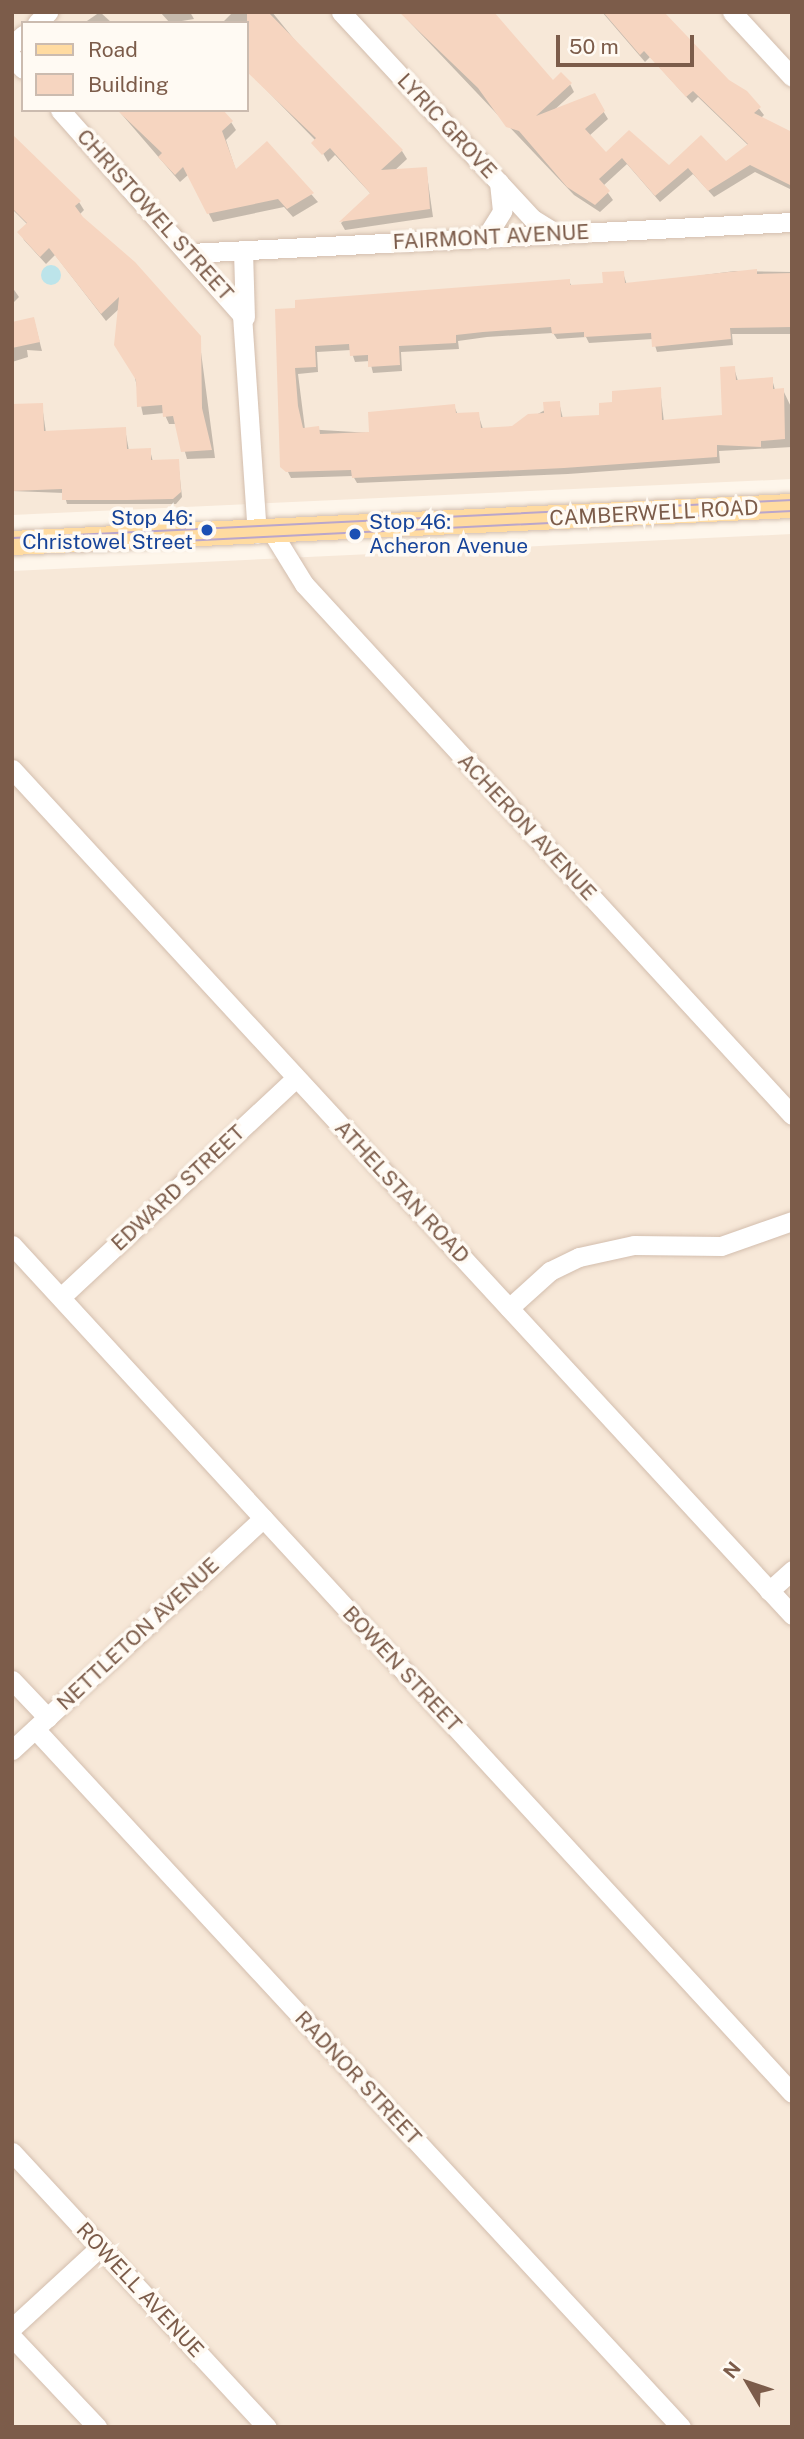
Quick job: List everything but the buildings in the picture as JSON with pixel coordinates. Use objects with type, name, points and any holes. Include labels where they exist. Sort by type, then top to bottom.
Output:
[{"type":"main road","name":"CAMBERWELL ROAD","points":[[12,543],[792,506]]},
{"type":"street","name":"LYRIC GROVE","points":[[341,12],[539,225],[557,234]]},
{"type":"street","points":[[732,12],[792,77]]},
{"type":"street","name":"CHRISTOWEL STREET","points":[[62,112],[190,253],[245,321],[264,533]]},
{"type":"street","points":[[486,237],[502,211],[498,181]]},
{"type":"street","name":"FAIRMONT AVENUE","points":[[190,253],[792,222]]},
{"type":"street","points":[[243,251],[245,321]]},
{"type":"street","name":"ACHERON AVENUE","points":[[264,533],[304,584],[792,1115]]},
{"type":"street","name":"ATHELSTAN ROAD","points":[[12,768],[792,1615]]},
{"type":"street","name":"EDWARD STREET","points":[[61,1297],[296,1078]]},
{"type":"street","points":[[509,1308],[550,1271],[579,1257],[634,1245],[721,1246],[792,1221]]},
{"type":"street","name":"BOWEN STREET","points":[[12,1245],[792,2092]]},
{"type":"street","name":"NETTLETON AVENUE","points":[[12,1750],[263,1518]]},
{"type":"street","points":[[769,1591],[792,1570]]},
{"type":"street","name":"RADNOR STREET","points":[[12,1680],[41,1723],[681,2427]]},
{"type":"street","name":"ROWELL AVENUE","points":[[12,2152],[267,2427]]},
{"type":"street","points":[[12,2328],[100,2247]]},
{"type":"street","points":[[12,2337],[97,2427]]},
{"type":"shaded area","points":[[12,12],[792,12],[792,479],[12,515]]},
{"type":"shaded area","points":[[792,534],[792,2427],[12,2427],[12,571]]},
{"type":"water","points":[[51,265],[58,268],[61,275],[58,282],[51,285],[44,282],[41,275],[44,268]]},
{"type":"tram line","points":[[12,538],[792,500]]},
{"type":"tram line","points":[[142,543],[792,511]]},
{"type":"place","name":"Stop 46: Christowel Street","points":[[207,530]]},
{"type":"place","name":"Stop 46: Acheron Avenue","points":[[355,534]]}]
